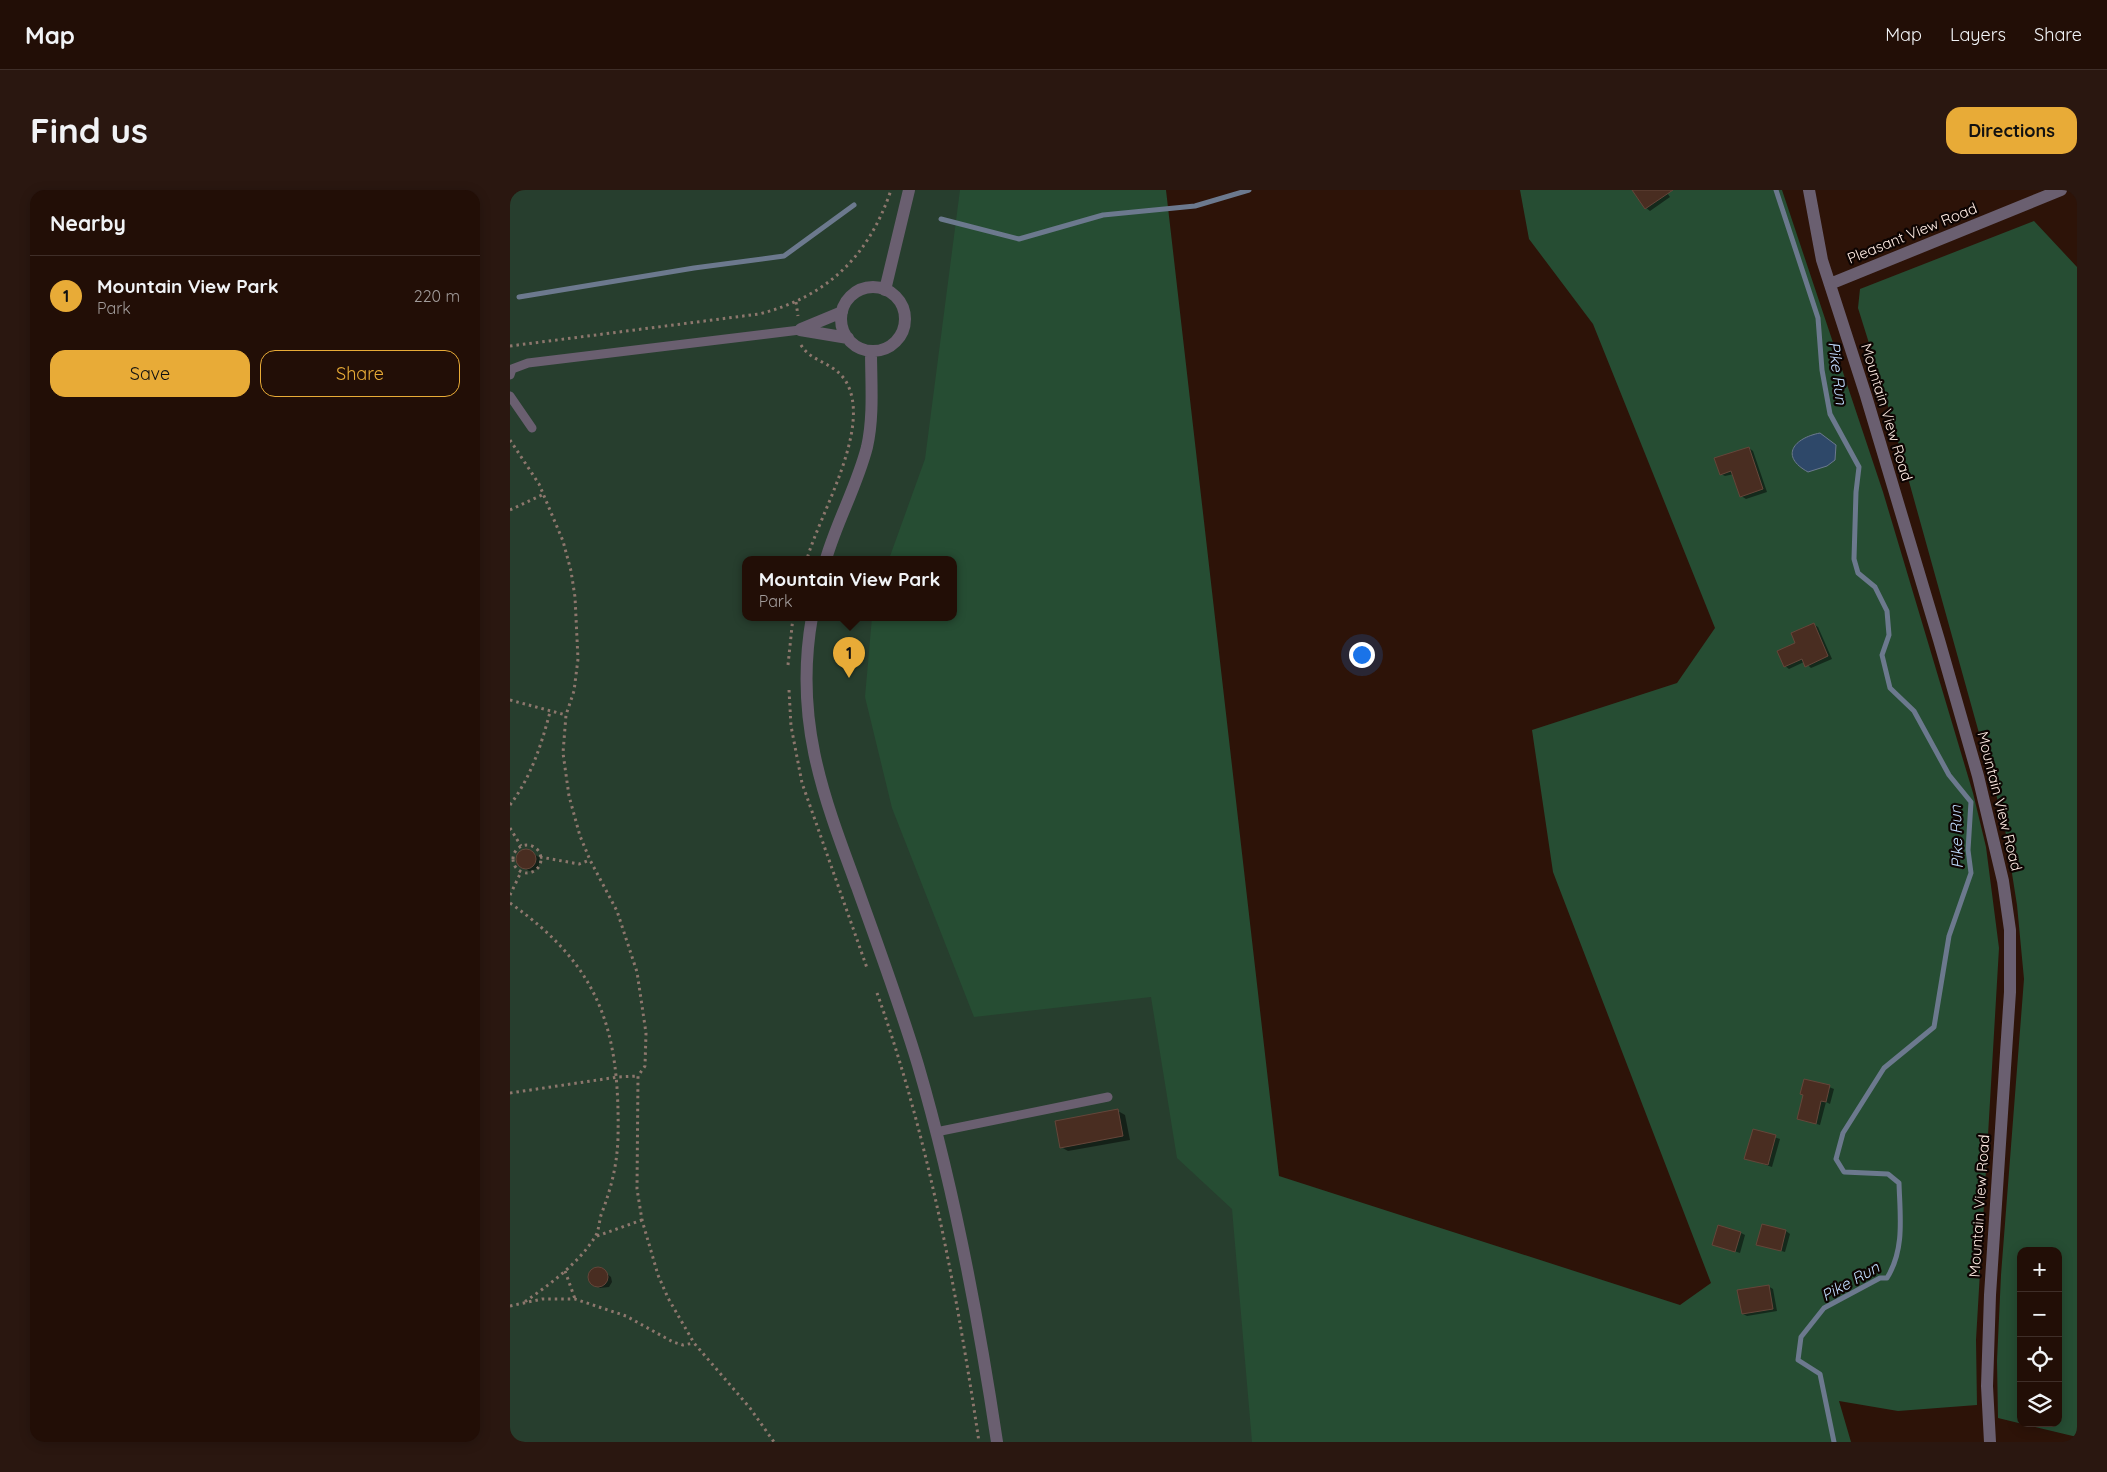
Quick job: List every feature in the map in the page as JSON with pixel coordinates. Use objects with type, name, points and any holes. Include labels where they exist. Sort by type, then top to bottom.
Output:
[{"type":"street","points":[[885,290],[910,190]]},
{"type":"street","name":"Mountain View Road","points":[[1809,190],[1818,243],[1866,396],[1973,758],[1996,844],[2003,881],[2010,930],[2010,992],[1990,1295],[1987,1386],[1990,1442]]},
{"type":"street","name":"Pleasant View Road","points":[[1830,284],[2062,190]]},
{"type":"street","points":[[872,287],[885,290],[896,297],[903,308],[904,326],[895,343],[884,349],[871,351],[858,347],[848,338],[842,326],[842,312],[848,300],[858,291],[872,287]]},
{"type":"street","points":[[800,329],[842,312]]},
{"type":"street","points":[[800,329],[848,338]]},
{"type":"street","points":[[827,556],[853,490],[867,446],[872,406],[871,351]]},
{"type":"street","points":[[812,621],[806,698],[810,740],[818,775],[902,1013],[936,1132],[968,1276],[997,1442]]},
{"type":"lane","points":[[510,375],[512,369],[528,363],[800,329]]},
{"type":"lane","points":[[510,396],[532,428]]},
{"type":"lane","points":[[936,1132],[1108,1097]]},
{"type":"path","points":[[510,346],[759,314],[796,302],[814,293],[837,276],[861,251],[882,216],[891,190]]},
{"type":"path","points":[[796,302],[800,329],[807,353],[836,368],[846,381],[853,413],[852,433],[843,466],[808,556]]},
{"type":"path","points":[[510,440],[538,484],[563,541],[575,598],[578,659],[574,691],[566,716],[563,752],[573,815],[590,860],[617,911],[637,972],[646,1032],[645,1066],[638,1076],[636,1159],[642,1220],[658,1275],[668,1298],[694,1343],[750,1408],[774,1442]]},
{"type":"path","points":[[510,510],[542,495]]},
{"type":"path","points":[[788,665],[793,621]]},
{"type":"path","points":[[510,700],[566,716]]},
{"type":"path","points":[[510,805],[524,784],[535,762],[550,712]]},
{"type":"path","points":[[510,828],[521,846]]},
{"type":"path","points":[[521,846],[534,847],[540,857],[539,866],[533,871],[521,872],[514,866],[513,857],[521,846]]},
{"type":"path","points":[[540,857],[578,864],[590,860]]},
{"type":"path","points":[[510,895],[521,872]]},
{"type":"path","points":[[510,903],[535,921],[577,965],[594,994],[607,1024],[618,1077],[618,1149],[614,1179],[596,1236],[550,1285],[523,1303]]},
{"type":"path","points":[[876,993],[906,1083],[926,1166],[959,1318],[979,1442]]},
{"type":"path","points":[[510,1093],[618,1077],[638,1076]]},
{"type":"path","points":[[596,1236],[642,1220]]},
{"type":"path","points":[[565,1271],[575,1299]]},
{"type":"path","points":[[510,1306],[542,1298],[575,1299],[626,1316],[683,1346],[694,1343]]},
{"type":"green space","points":[[510,190],[1127,190],[1273,1442],[510,1442]]},
{"type":"green space","points":[[960,190],[1166,190],[1279,1176],[1680,1305],[1711,1283],[1553,872],[1532,730],[1677,683],[1715,628],[1593,324],[1529,239],[1520,190],[1782,190],[1883,492],[1973,793],[1986,847],[1999,948],[1976,1340],[1977,1405],[1898,1411],[1839,1401],[1851,1442],[1252,1442],[1232,1209],[1177,1158],[1151,997],[974,1017],[892,808],[865,697],[872,621],[957,621],[957,556],[890,556],[925,459]]},
{"type":"green space","points":[[2034,221],[2077,267],[2077,1437],[2035,1427],[2062,1427],[2062,1247],[2017,1247],[2017,1423],[1998,1418],[1997,1361],[2001,1275],[2024,979],[2017,905],[2004,823],[1883,388],[1858,308],[1860,289]]},
{"type":"water","points":[[1820,433],[1836,445],[1835,460],[1827,466],[1808,472],[1794,460],[1793,448],[1803,439]]},
{"type":"building","points":[[1632,190],[1673,190],[1645,209]]},
{"type":"building","points":[[1749,447],[1763,489],[1740,497],[1731,471],[1720,475],[1714,458]]},
{"type":"building","points":[[1814,623],[1828,656],[1805,667],[1802,659],[1784,667],[1777,651],[1795,643],[1791,633]]},
{"type":"building","points":[[522,849],[530,849],[536,855],[536,863],[530,869],[522,869],[516,863],[516,855]]},
{"type":"building","points":[[1804,1079],[1830,1085],[1826,1102],[1821,1101],[1816,1124],[1797,1119],[1803,1095],[1800,1094]]},
{"type":"building","points":[[1118,1109],[1123,1136],[1060,1148],[1055,1121]]},
{"type":"building","points":[[1753,1129],[1776,1135],[1768,1165],[1744,1159]]},
{"type":"building","points":[[1762,1224],[1786,1230],[1781,1251],[1756,1245]]},
{"type":"building","points":[[1718,1225],[1741,1232],[1735,1252],[1712,1245]]},
{"type":"building","points":[[598,1267],[605,1270],[608,1277],[605,1284],[598,1287],[591,1284],[588,1277],[591,1270]]},
{"type":"building","points":[[1769,1285],[1773,1309],[1742,1314],[1737,1290]]},
{"type":"waterway","points":[[941,219],[1019,239],[1103,215],[1195,206],[1249,190]]},
{"type":"waterway","name":"Pike Run","points":[[1776,190],[1818,318],[1822,370],[1830,414],[1859,467],[1856,492],[1854,559],[1858,573],[1875,587],[1887,611],[1889,635],[1882,655],[1890,688],[1914,711],[1949,775],[1971,802],[1968,850],[1971,873],[1949,936],[1934,1027],[1884,1068],[1843,1133],[1836,1159],[1844,1172],[1888,1174],[1899,1183],[1900,1232],[1897,1256],[1887,1278],[1880,1278],[1824,1308],[1801,1337],[1798,1360],[1820,1374],[1834,1442]]},
{"type":"waterway","points":[[519,297],[694,268],[784,256],[854,205]]},
{"type":"place","name":"Mountain View Park","points":[[849,678]]}]
